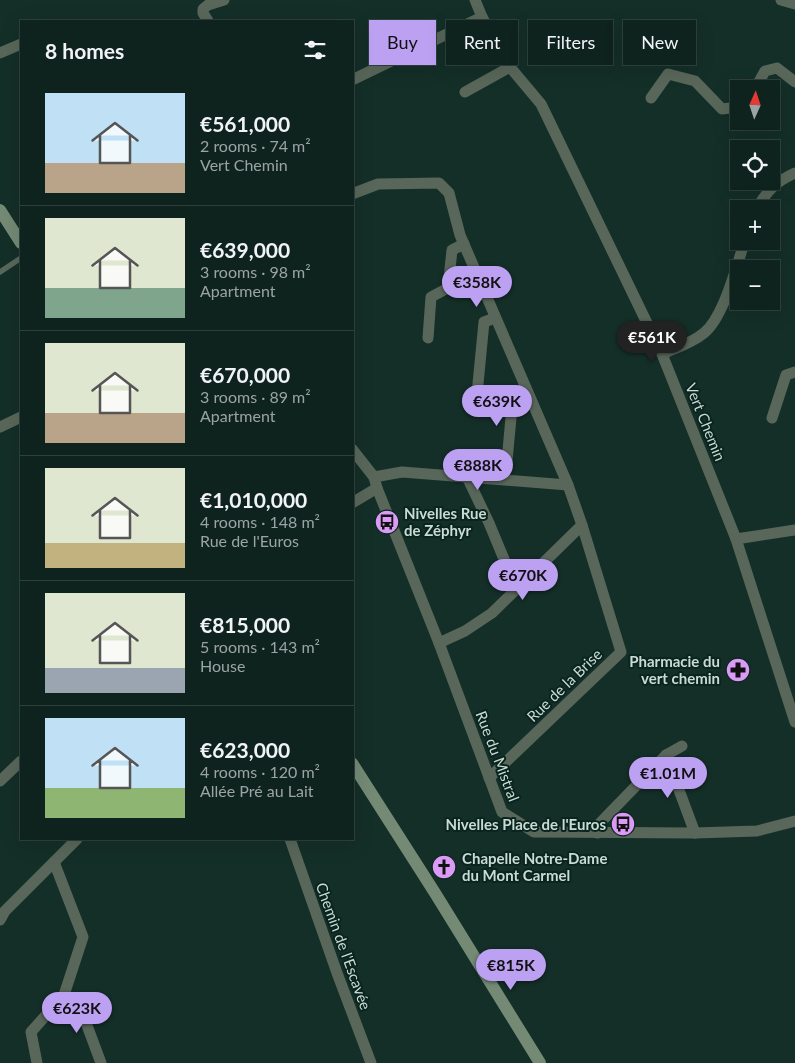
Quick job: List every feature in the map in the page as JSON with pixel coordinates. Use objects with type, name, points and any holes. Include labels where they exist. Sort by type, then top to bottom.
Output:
[{"type":"main road","points":[[0,210],[20,241]]},
{"type":"main road","points":[[354,766],[399,835],[540,1063]]},
{"type":"street","points":[[207,20],[202,10],[208,5],[224,0]]},
{"type":"street","name":"Vert Chemin","points":[[475,0],[482,17],[510,68],[541,104],[662,354],[736,539],[795,722]]},
{"type":"street","points":[[781,0],[795,4]]},
{"type":"street","points":[[354,79],[482,17]]},
{"type":"street","points":[[0,53],[20,44]]},
{"type":"street","points":[[465,92],[510,68]]},
{"type":"street","points":[[760,80],[766,71],[777,68],[795,82]]},
{"type":"street","points":[[651,98],[668,74],[695,81],[722,109],[730,108]]},
{"type":"street","points":[[762,200],[773,185],[795,174]]},
{"type":"street","name":"Rue de la Brise","points":[[354,193],[378,184],[439,183],[449,193],[464,244],[568,485],[621,652],[489,778]]},
{"type":"street","points":[[428,338],[431,297],[448,288],[452,250],[464,244]]},
{"type":"street","points":[[662,354],[699,337],[713,324],[721,310],[742,250]]},
{"type":"street","points":[[495,318],[484,322],[477,394],[529,397]]},
{"type":"street","points":[[772,418],[786,376],[795,372]]},
{"type":"street","points":[[507,461],[513,396]]},
{"type":"street","points":[[0,427],[20,417]]},
{"type":"street","name":"Rue du Mistral","points":[[354,452],[376,482],[502,812],[534,832],[695,833],[757,831],[795,821]]},
{"type":"street","points":[[354,501],[376,482],[402,472],[568,485]]},
{"type":"street","points":[[467,477],[489,523],[516,588]]},
{"type":"street","points":[[439,644],[465,631],[492,612],[582,525]]},
{"type":"street","points":[[736,539],[795,530]]},
{"type":"street","points":[[597,833],[599,824],[666,755],[682,746]]},
{"type":"street","points":[[666,755],[695,833]]},
{"type":"street","points":[[0,782],[20,762]]},
{"type":"street","points":[[2,914],[76,840]]},
{"type":"street","name":"Chemin de l'Escavée","points":[[290,840],[371,1063]]},
{"type":"street","points":[[37,1063],[31,1032],[64,995],[83,937],[54,862]]},
{"type":"street","points":[[64,995],[82,1012],[101,1063]]},
{"type":"lane","points":[[0,272],[20,259]]},
{"type":"place","name":"Nivelles Rue de Zéphyr","points":[[387,522]]},
{"type":"place","name":"Pharmacie du vert chemin","points":[[738,670]]},
{"type":"place","name":"Nivelles Place de l'Euros","points":[[623,824]]},
{"type":"place","name":"Chapelle Notre-Dame du Mont Carmel","points":[[444,867]]}]
